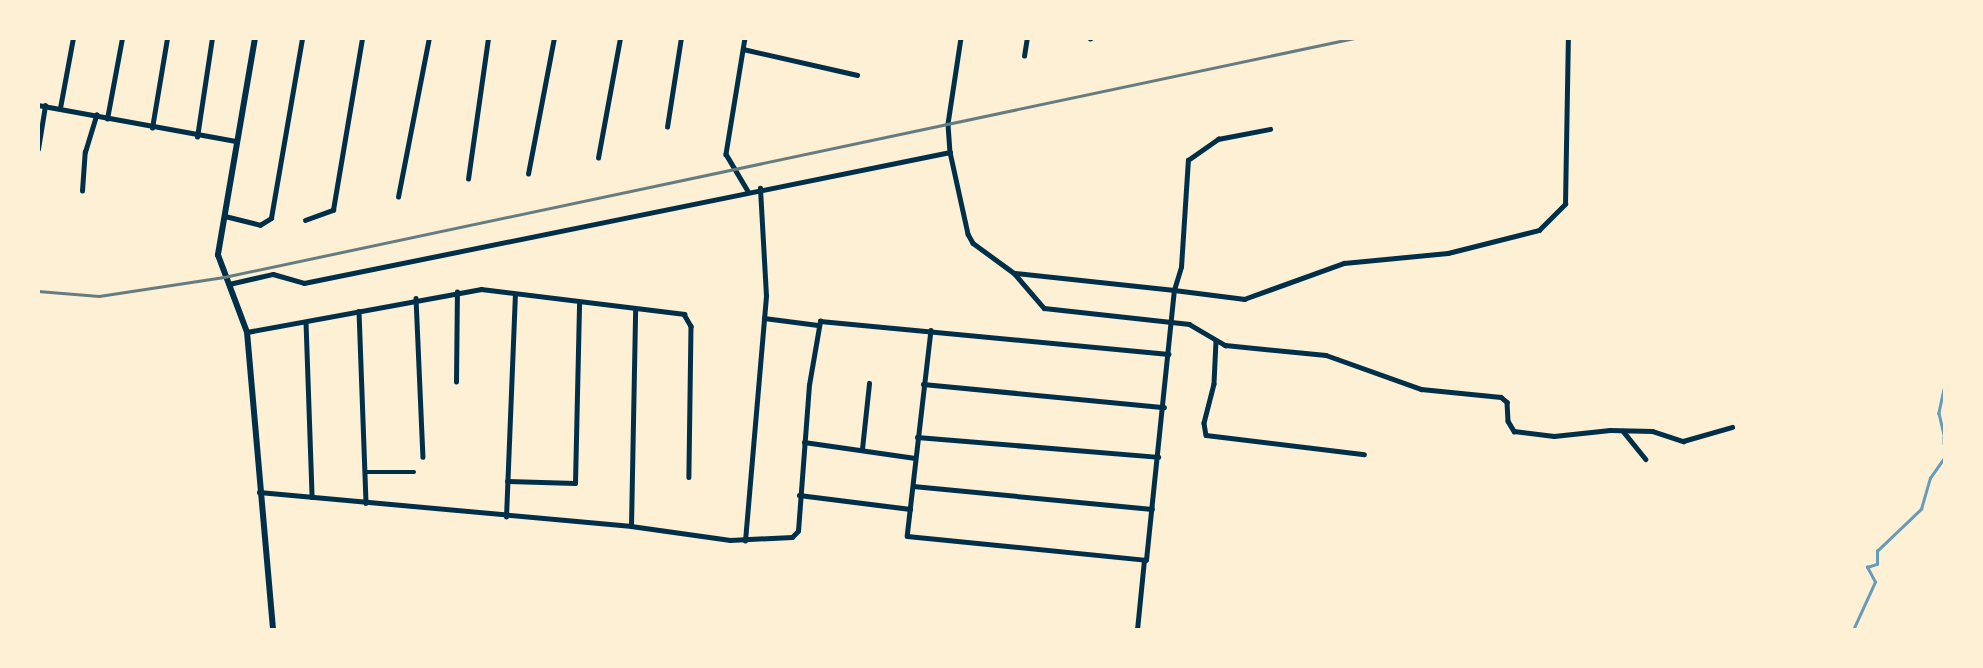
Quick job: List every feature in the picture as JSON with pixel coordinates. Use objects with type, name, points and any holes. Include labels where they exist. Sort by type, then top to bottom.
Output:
[{"type":"main road","points":[[255,38],[218,254],[247,332],[258,492],[273,629]]},
{"type":"street","points":[[60,108],[73,38]]},
{"type":"street","points":[[107,119],[122,38]]},
{"type":"street","points":[[152,128],[167,38]]},
{"type":"street","points":[[197,137],[212,38]]},
{"type":"street","points":[[224,216],[260,225],[271,218],[302,38]]},
{"type":"street","points":[[305,220],[333,210],[362,38]]},
{"type":"street","points":[[398,197],[429,38]]},
{"type":"street","points":[[468,179],[488,38]]},
{"type":"street","points":[[528,174],[554,38]]},
{"type":"street","points":[[598,158],[620,38]]},
{"type":"street","points":[[667,127],[681,38]]},
{"type":"street","points":[[745,38],[726,154],[748,191]]},
{"type":"street","points":[[961,38],[948,124],[950,152],[968,234],[973,243],[1014,273],[1044,308],[1189,324],[1216,340],[1326,355],[1421,389],[1501,397],[1507,402],[1507,421],[1514,431],[1554,436],[1622,430],[1652,431],[1684,441],[1732,426]]},
{"type":"street","points":[[1024,56],[1027,38]]},
{"type":"street","points":[[1014,273],[1244,299],[1344,263],[1448,253],[1539,230],[1565,204],[1568,38]]},
{"type":"street","points":[[743,49],[857,75]]},
{"type":"street","points":[[38,149],[42,106],[197,137],[237,141]]},
{"type":"street","points":[[82,191],[85,152],[96,115]]},
{"type":"street","points":[[1137,629],[1164,407],[1169,321],[1181,267],[1188,160],[1218,139],[1270,129]]},
{"type":"street","points":[[229,284],[273,274],[304,283],[760,188],[950,152]]},
{"type":"street","points":[[745,541],[767,272],[760,188]]},
{"type":"street","points":[[247,332],[416,298],[494,289],[515,295],[579,304],[684,314],[690,321],[689,477]]},
{"type":"street","points":[[456,382],[457,292]]},
{"type":"street","points":[[506,517],[515,295]]},
{"type":"street","points":[[416,298],[424,457]]},
{"type":"street","points":[[507,481],[575,483],[579,304]]},
{"type":"street","points":[[359,311],[366,503]]},
{"type":"street","points":[[631,526],[635,311]]},
{"type":"street","points":[[764,318],[818,326]]},
{"type":"street","points":[[258,492],[506,517],[631,526],[745,541],[795,536],[818,326],[822,320],[1168,354]]},
{"type":"street","points":[[306,322],[312,498]]},
{"type":"street","points":[[931,330],[908,537],[1144,560]]},
{"type":"street","points":[[1216,340],[1214,384],[1204,423],[1206,435],[1364,454]]},
{"type":"street","points":[[862,449],[869,383]]},
{"type":"street","points":[[923,384],[1164,407]]},
{"type":"street","points":[[1622,430],[1646,459]]},
{"type":"street","points":[[917,437],[1158,457]]},
{"type":"street","points":[[804,442],[915,458]]},
{"type":"street","points":[[365,472],[414,472]]},
{"type":"street","points":[[912,486],[1152,509]]},
{"type":"street","points":[[799,495],[910,509]]},
{"type":"waterway","points":[[1944,389],[1939,413],[1944,435]]},
{"type":"waterway","points":[[1944,437],[1944,443]]},
{"type":"waterway","points":[[1853,630],[1875,582],[1867,567],[1877,564],[1877,551],[1921,509],[1930,478],[1944,458]]},
{"type":"railway","points":[[38,291],[99,296],[224,277],[1354,38]]}]
